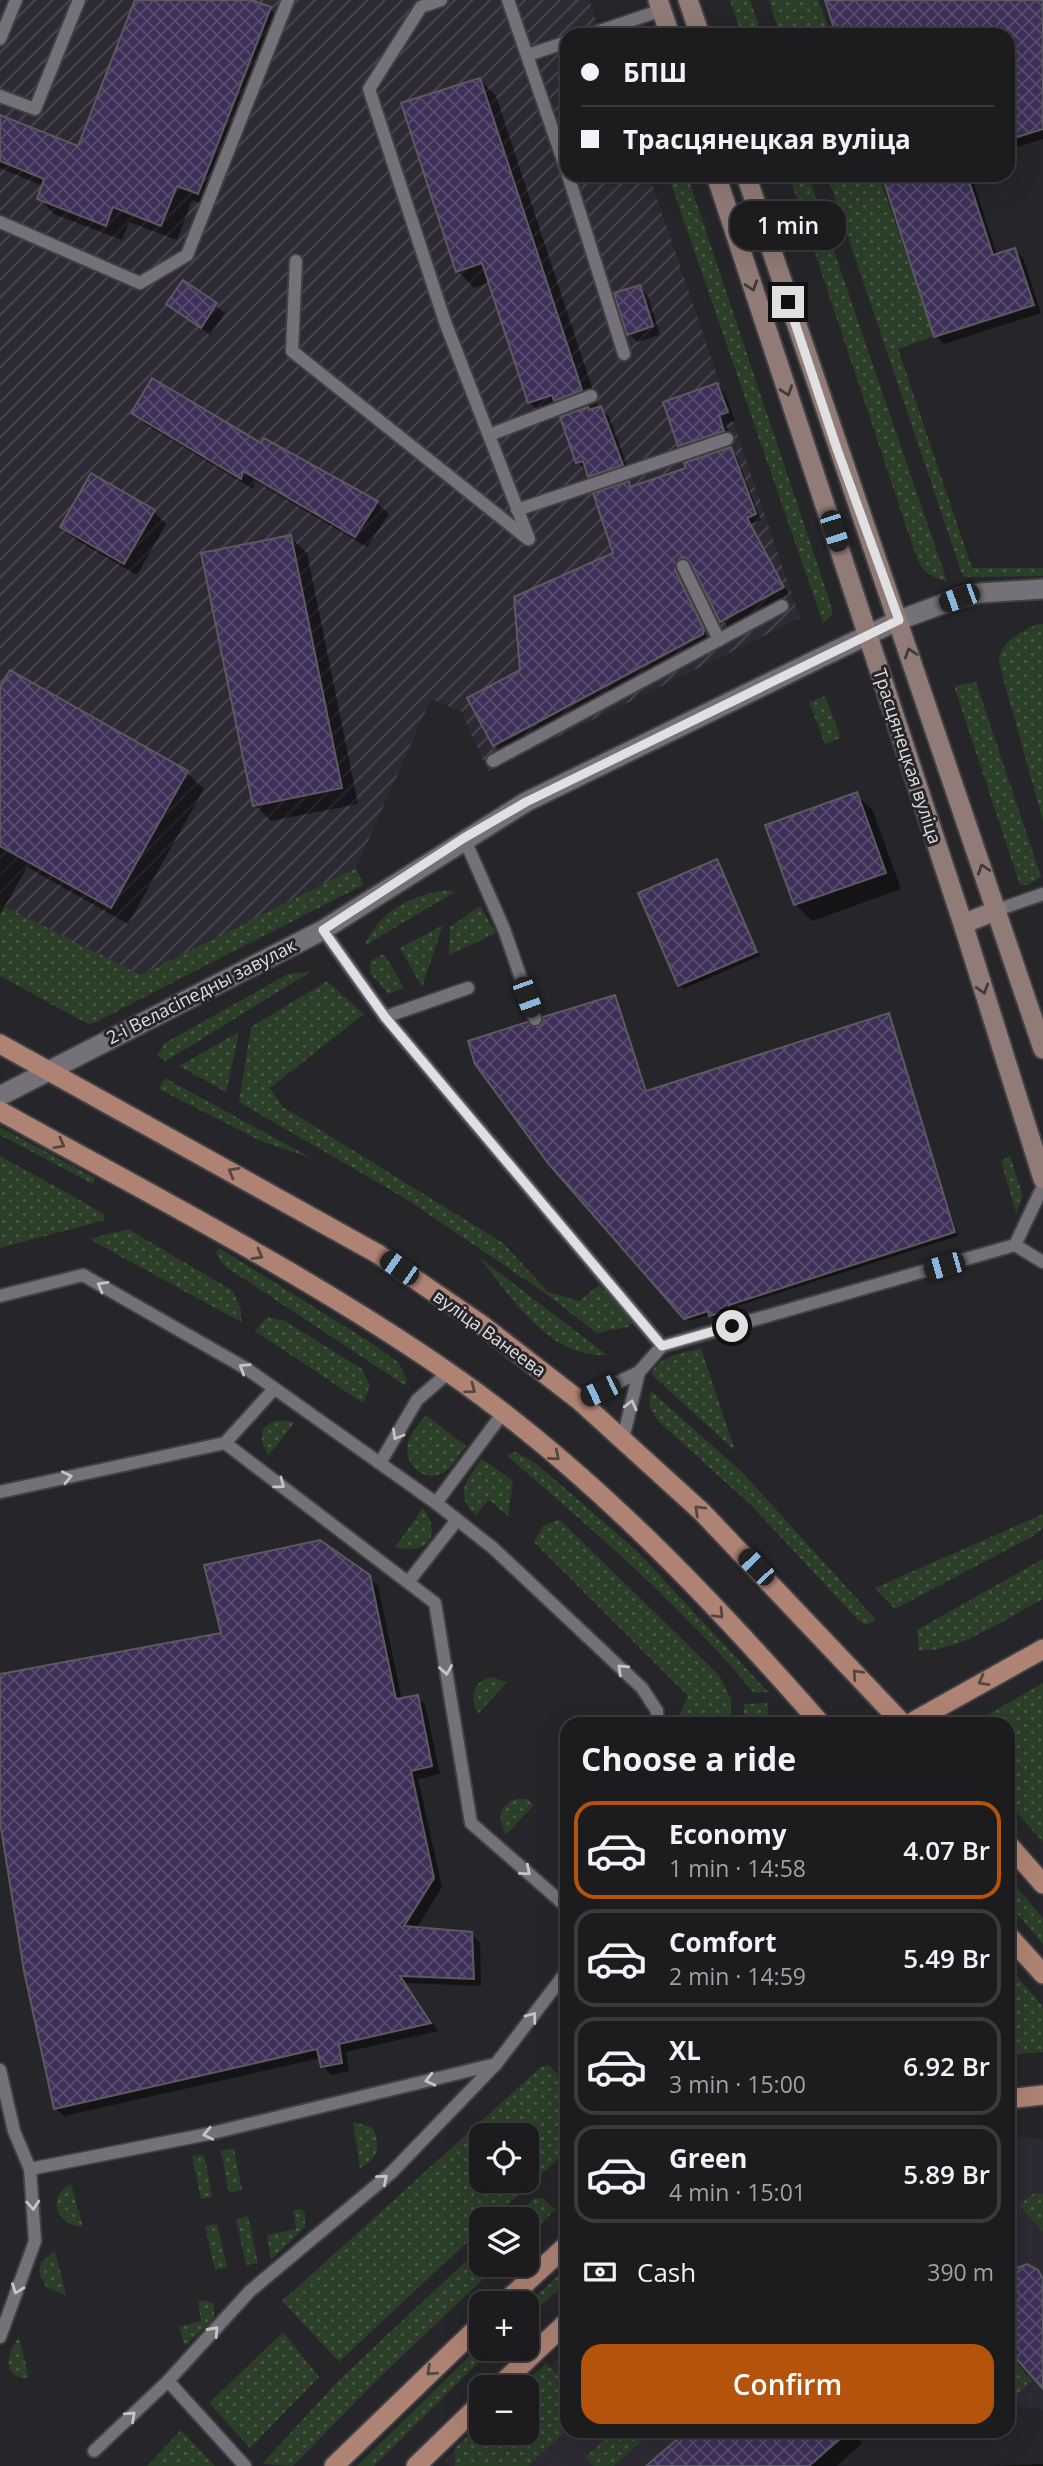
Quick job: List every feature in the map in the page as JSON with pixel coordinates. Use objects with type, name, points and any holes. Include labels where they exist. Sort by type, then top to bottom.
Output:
[{"type":"main road","points":[[688,0],[698,28]]},
{"type":"main road","points":[[660,5],[668,28]]},
{"type":"main road","name":"Трасцянецкая вуліца","points":[[718,182],[963,924],[1043,1179]]},
{"type":"main road","name":"Трасцянецкая вуліца","points":[[748,182],[1043,1049]]},
{"type":"main road","points":[[963,924],[996,910]]},
{"type":"main road","name":"вуліца Ванеева","points":[[0,1044],[378,1254],[482,1325],[580,1401],[623,1439],[765,1576],[896,1717]]},
{"type":"main road","points":[[0,1111],[322,1290],[449,1373],[503,1413],[586,1482],[658,1550],[814,1717]]},
{"type":"main road","points":[[922,1717],[1043,1649]]},
{"type":"main road","points":[[1015,1852],[1043,1884]]},
{"type":"main road","points":[[1015,1943],[1043,1974]]},
{"type":"main road","points":[[1015,2098],[1043,2095]]},
{"type":"main road","points":[[517,2291],[560,2251]]},
{"type":"main road","points":[[511,2375],[560,2329]]},
{"type":"main road","points":[[334,2466],[469,2336]]},
{"type":"main road","points":[[416,2466],[469,2415]]},
{"type":"street","name":"2-і Веласіпедны завулак","points":[[0,1096],[323,930],[464,838],[526,802],[868,635],[899,620],[980,593],[1043,589]]},
{"type":"lane","points":[[0,39],[16,0]]},
{"type":"lane","points":[[0,96],[35,109],[79,0]]},
{"type":"lane","points":[[0,222],[140,283],[187,256],[288,0]]},
{"type":"lane","points":[[296,261],[292,351],[529,539],[445,322],[369,89],[422,3],[440,0]]},
{"type":"lane","points":[[508,0],[560,153]]},
{"type":"lane","points":[[605,28],[660,5]]},
{"type":"lane","points":[[528,55],[560,44]]},
{"type":"lane","points":[[570,182],[624,354]]},
{"type":"lane","points":[[489,435],[591,396]]},
{"type":"lane","points":[[517,510],[727,439]]},
{"type":"lane","points":[[683,566],[719,640]]},
{"type":"lane","points":[[493,761],[782,606]]},
{"type":"lane","points":[[464,838],[504,929],[536,1019]]},
{"type":"lane","points":[[996,910],[1043,894]]},
{"type":"lane","points":[[323,930],[385,1017],[662,1346]]},
{"type":"lane","points":[[385,1017],[468,988]]},
{"type":"lane","points":[[1015,1245],[1043,1186]]},
{"type":"lane","points":[[580,1401],[639,1372],[662,1346],[1015,1245],[1043,1262]]},
{"type":"lane","points":[[0,1296],[83,1275],[247,1369],[436,1503],[493,1548],[642,1688],[657,1711],[657,1717]]},
{"type":"lane","points":[[623,1439],[639,1372]]},
{"type":"lane","points":[[380,1464],[417,1400],[449,1373]]},
{"type":"lane","points":[[0,1492],[225,1443],[274,1389]]},
{"type":"lane","points":[[436,1503],[503,1413]]},
{"type":"lane","points":[[225,1443],[435,1603],[471,1822],[560,1901]]},
{"type":"lane","points":[[409,1581],[457,1520]]},
{"type":"lane","points":[[94,2451],[168,2381],[250,2291],[391,2173],[496,2064],[560,1980]]},
{"type":"lane","points":[[30,2169],[208,2134],[496,2064]]},
{"type":"lane","points":[[0,2070],[14,2131],[30,2169],[35,2241],[0,2337]]},
{"type":"lane","points":[[168,2381],[245,2466]]},
{"type":"shaded area","points":[[0,0],[589,0],[599,28],[560,28],[560,182],[651,182],[800,618],[488,771],[461,711],[431,699],[356,868],[141,975],[0,904]]},
{"type":"shaded area","points":[[1015,2137],[1043,2139],[1043,2410],[1015,2405]]},
{"type":"shaded area","points":[[560,2356],[560,2438],[841,2438],[809,2466],[449,2466],[444,2460],[469,2438],[469,2445],[539,2445],[539,2375]]},
{"type":"green space","points":[[730,0],[750,0],[760,28],[740,28]]},
{"type":"green space","points":[[769,0],[818,0],[828,28],[778,28]]},
{"type":"green space","points":[[670,182],[689,182],[828,596],[833,614],[823,623]]},
{"type":"green space","points":[[791,182],[810,182],[947,581],[929,574],[917,557]]},
{"type":"green space","points":[[829,182],[881,182],[934,336],[898,349],[972,568],[1043,568],[1043,576],[963,577]]},
{"type":"green space","points":[[1037,624],[1043,624],[1043,821],[999,663],[1007,643]]},
{"type":"green space","points":[[976,682],[1041,877],[1028,885],[1020,885],[954,686]]},
{"type":"green space","points":[[825,696],[841,738],[825,744],[809,702]]},
{"type":"green space","points":[[356,868],[363,885],[90,1025],[0,976],[0,904],[141,975]]},
{"type":"green space","points":[[444,890],[455,892],[364,946],[378,923],[396,908],[419,897]]},
{"type":"green space","points":[[480,906],[496,933],[449,955],[450,927]]},
{"type":"green space","points":[[443,925],[422,987],[400,948]]},
{"type":"green space","points":[[384,954],[404,988],[388,994],[370,973],[370,961]]},
{"type":"green space","points":[[312,971],[166,1061],[157,1056],[165,1043],[288,974]]},
{"type":"green space","points":[[327,981],[364,1014],[270,1088],[283,1107],[503,1243],[548,1292],[579,1301],[599,1285],[634,1322],[628,1327],[597,1333],[542,1291],[406,1199],[239,1102],[251,1027]]},
{"type":"green space","points":[[239,1032],[226,1092],[179,1066]]},
{"type":"green space","points":[[165,1078],[311,1158],[263,1142],[159,1089]]},
{"type":"green space","points":[[0,1127],[95,1178],[93,1184],[0,1135]]},
{"type":"green space","points":[[0,1156],[103,1213],[105,1220],[0,1248]]},
{"type":"green space","points":[[1010,1156],[1023,1196],[1016,1213],[1001,1161]]},
{"type":"green space","points":[[128,1229],[233,1291],[241,1310],[241,1322],[89,1239]]},
{"type":"green space","points":[[219,1248],[399,1363],[407,1380],[406,1386],[223,1265],[216,1253]]},
{"type":"green space","points":[[479,1257],[607,1355],[586,1354],[549,1336],[518,1307]]},
{"type":"green space","points":[[267,1317],[285,1321],[362,1369],[370,1385],[363,1403],[255,1331]]},
{"type":"green space","points":[[701,1348],[735,1451],[651,1374],[666,1359]]},
{"type":"green space","points":[[651,1391],[743,1473],[876,1620],[866,1625],[857,1619],[752,1506],[660,1423],[651,1408]]},
{"type":"green space","points":[[426,1415],[466,1446],[448,1469],[433,1476],[415,1468],[407,1450],[411,1436]]},
{"type":"green space","points":[[278,1420],[295,1422],[268,1456],[262,1442],[262,1430]]},
{"type":"green space","points":[[516,1452],[538,1465],[637,1551],[768,1692],[754,1693],[697,1629],[666,1599],[506,1455]]},
{"type":"green space","points":[[482,1459],[513,1481],[508,1516],[489,1500],[476,1515],[465,1500],[467,1480]]},
{"type":"green space","points":[[423,1508],[432,1527],[428,1541],[416,1548],[395,1547]]},
{"type":"green space","points":[[1043,1514],[1043,1528],[1033,1536],[895,1609],[875,1588]]},
{"type":"green space","points":[[559,1519],[719,1675],[731,1699],[731,1717],[678,1717],[688,1696],[534,1542],[543,1526]]},
{"type":"green space","points":[[1043,1559],[1043,1599],[966,1640],[934,1650],[919,1650],[917,1630]]},
{"type":"green space","points":[[491,1677],[507,1682],[478,1714],[474,1691],[479,1683]]},
{"type":"green space","points":[[1043,1683],[1043,1842],[1015,1810],[1015,1717],[984,1717]]},
{"type":"green space","points":[[767,1703],[769,1717],[743,1717],[744,1704]]},
{"type":"green space","points":[[516,1799],[527,1799],[534,1805],[506,1835],[501,1824],[501,1814],[506,1805]]},
{"type":"green space","points":[[1015,1885],[1043,1918],[1043,1944],[1015,1911]]},
{"type":"green space","points":[[1015,1974],[1043,2006],[1043,2052],[1015,2054]]},
{"type":"green space","points":[[549,2065],[560,2077],[560,2157],[539,2176],[539,2123],[479,2123],[541,2067]]},
{"type":"green space","points":[[353,2122],[372,2127],[377,2140],[375,2155],[360,2168]]},
{"type":"green space","points":[[469,2132],[469,2193],[521,2193],[505,2207],[469,2207],[469,2240],[339,2362],[282,2301]]},
{"type":"green space","points":[[234,2148],[242,2190],[229,2193],[221,2151]]},
{"type":"green space","points":[[204,2154],[212,2197],[201,2199],[192,2156]]},
{"type":"green space","points":[[71,2184],[83,2227],[66,2222],[57,2210],[58,2196]]},
{"type":"green space","points":[[1034,2193],[1043,2194],[1043,2232],[1019,2205]]},
{"type":"green space","points":[[535,2198],[542,2198],[556,2209],[539,2225],[539,2207],[525,2207]]},
{"type":"green space","points":[[301,2209],[305,2213],[305,2227],[271,2260],[267,2235],[296,2229],[293,2210]]},
{"type":"green space","points":[[248,2216],[258,2263],[246,2265],[236,2219]]},
{"type":"green space","points":[[217,2224],[227,2267],[215,2270],[205,2226]]},
{"type":"green space","points":[[55,2251],[66,2296],[46,2287],[39,2273],[41,2262]]},
{"type":"green space","points":[[469,2258],[469,2277],[485,2277],[380,2377],[293,2466],[262,2464],[338,2381]]},
{"type":"green space","points":[[560,2274],[560,2288],[539,2307],[539,2293]]},
{"type":"green space","points":[[198,2301],[214,2304],[214,2319],[185,2346],[179,2327],[201,2321]]},
{"type":"green space","points":[[283,2332],[319,2377],[250,2448],[209,2403]]},
{"type":"green space","points":[[19,2337],[29,2378],[20,2377],[10,2369],[9,2357]]},
{"type":"green space","points":[[469,2357],[469,2361],[480,2361],[374,2466],[357,2466]]},
{"type":"green space","points":[[1015,2362],[1032,2381],[1015,2396]]},
{"type":"green space","points":[[546,2363],[560,2378],[560,2436],[528,2466],[455,2466],[455,2448],[469,2435],[469,2445],[539,2445],[539,2375],[534,2375]]},
{"type":"green space","points":[[181,2430],[215,2466],[147,2466]]},
{"type":"green space","points":[[607,2438],[645,2438],[614,2466],[593,2466],[585,2457]]},
{"type":"building","points":[[135,0],[252,0],[271,7],[198,194],[177,186],[161,226],[113,207],[106,226],[37,199],[44,179],[0,161],[0,115],[78,146]]},
{"type":"building","points":[[825,0],[1043,0],[1043,129],[1015,138],[1015,28],[834,28]]},
{"type":"building","points":[[480,78],[582,390],[554,401],[552,395],[528,403],[482,263],[456,272],[401,103]]},
{"type":"building","points":[[884,182],[969,182],[993,255],[1015,248],[1034,305],[934,337]]},
{"type":"building","points":[[183,280],[217,303],[201,328],[166,304]]},
{"type":"building","points":[[640,285],[653,326],[627,335],[614,293]]},
{"type":"building","points":[[152,378],[261,443],[264,438],[378,501],[355,537],[243,471],[241,479],[131,413]]},
{"type":"building","points":[[717,383],[728,412],[719,415],[724,431],[678,446],[663,402]]},
{"type":"building","points":[[601,406],[623,465],[588,477],[583,461],[576,463],[560,417],[588,407],[589,410]]},
{"type":"building","points":[[731,447],[756,514],[747,518],[784,587],[720,622],[690,562],[684,557],[679,559],[675,570],[704,630],[703,634],[493,746],[467,698],[520,670],[514,597],[613,553],[593,493],[629,481],[630,487],[686,468],[684,463]]},
{"type":"building","points":[[91,473],[155,510],[124,564],[60,527]]},
{"type":"building","points":[[291,535],[342,788],[253,806],[201,553]]},
{"type":"building","points":[[10,670],[188,771],[111,908],[0,846],[0,687]]},
{"type":"building","points":[[857,792],[886,873],[794,905],[765,825]]},
{"type":"building","points":[[717,859],[757,952],[678,986],[638,893]]},
{"type":"building","points":[[615,995],[646,1091],[889,1013],[955,1232],[729,1305],[731,1310],[709,1316],[708,1311],[684,1319],[548,1163],[475,1064],[468,1041],[527,1022],[537,1027],[542,1024],[543,1017]]},
{"type":"building","points":[[320,1540],[370,1575],[396,1699],[418,1695],[432,1766],[411,1771],[434,1878],[404,1926],[472,1932],[474,1979],[400,1976],[431,2023],[339,2044],[342,2063],[321,2067],[317,2049],[54,2109],[24,1971],[0,1822],[0,1674],[221,1633],[204,1565]]},
{"type":"building","points":[[1027,2264],[1038,2270],[1043,2279],[1043,2389],[1015,2357],[1015,2269]]},
{"type":"building","points":[[679,2438],[841,2438],[809,2466],[646,2466]]},
{"type":"route","points":[[732,1326],[662,1346],[385,1017],[323,930],[464,838],[526,802],[899,620],[837,449],[788,302]]}]
